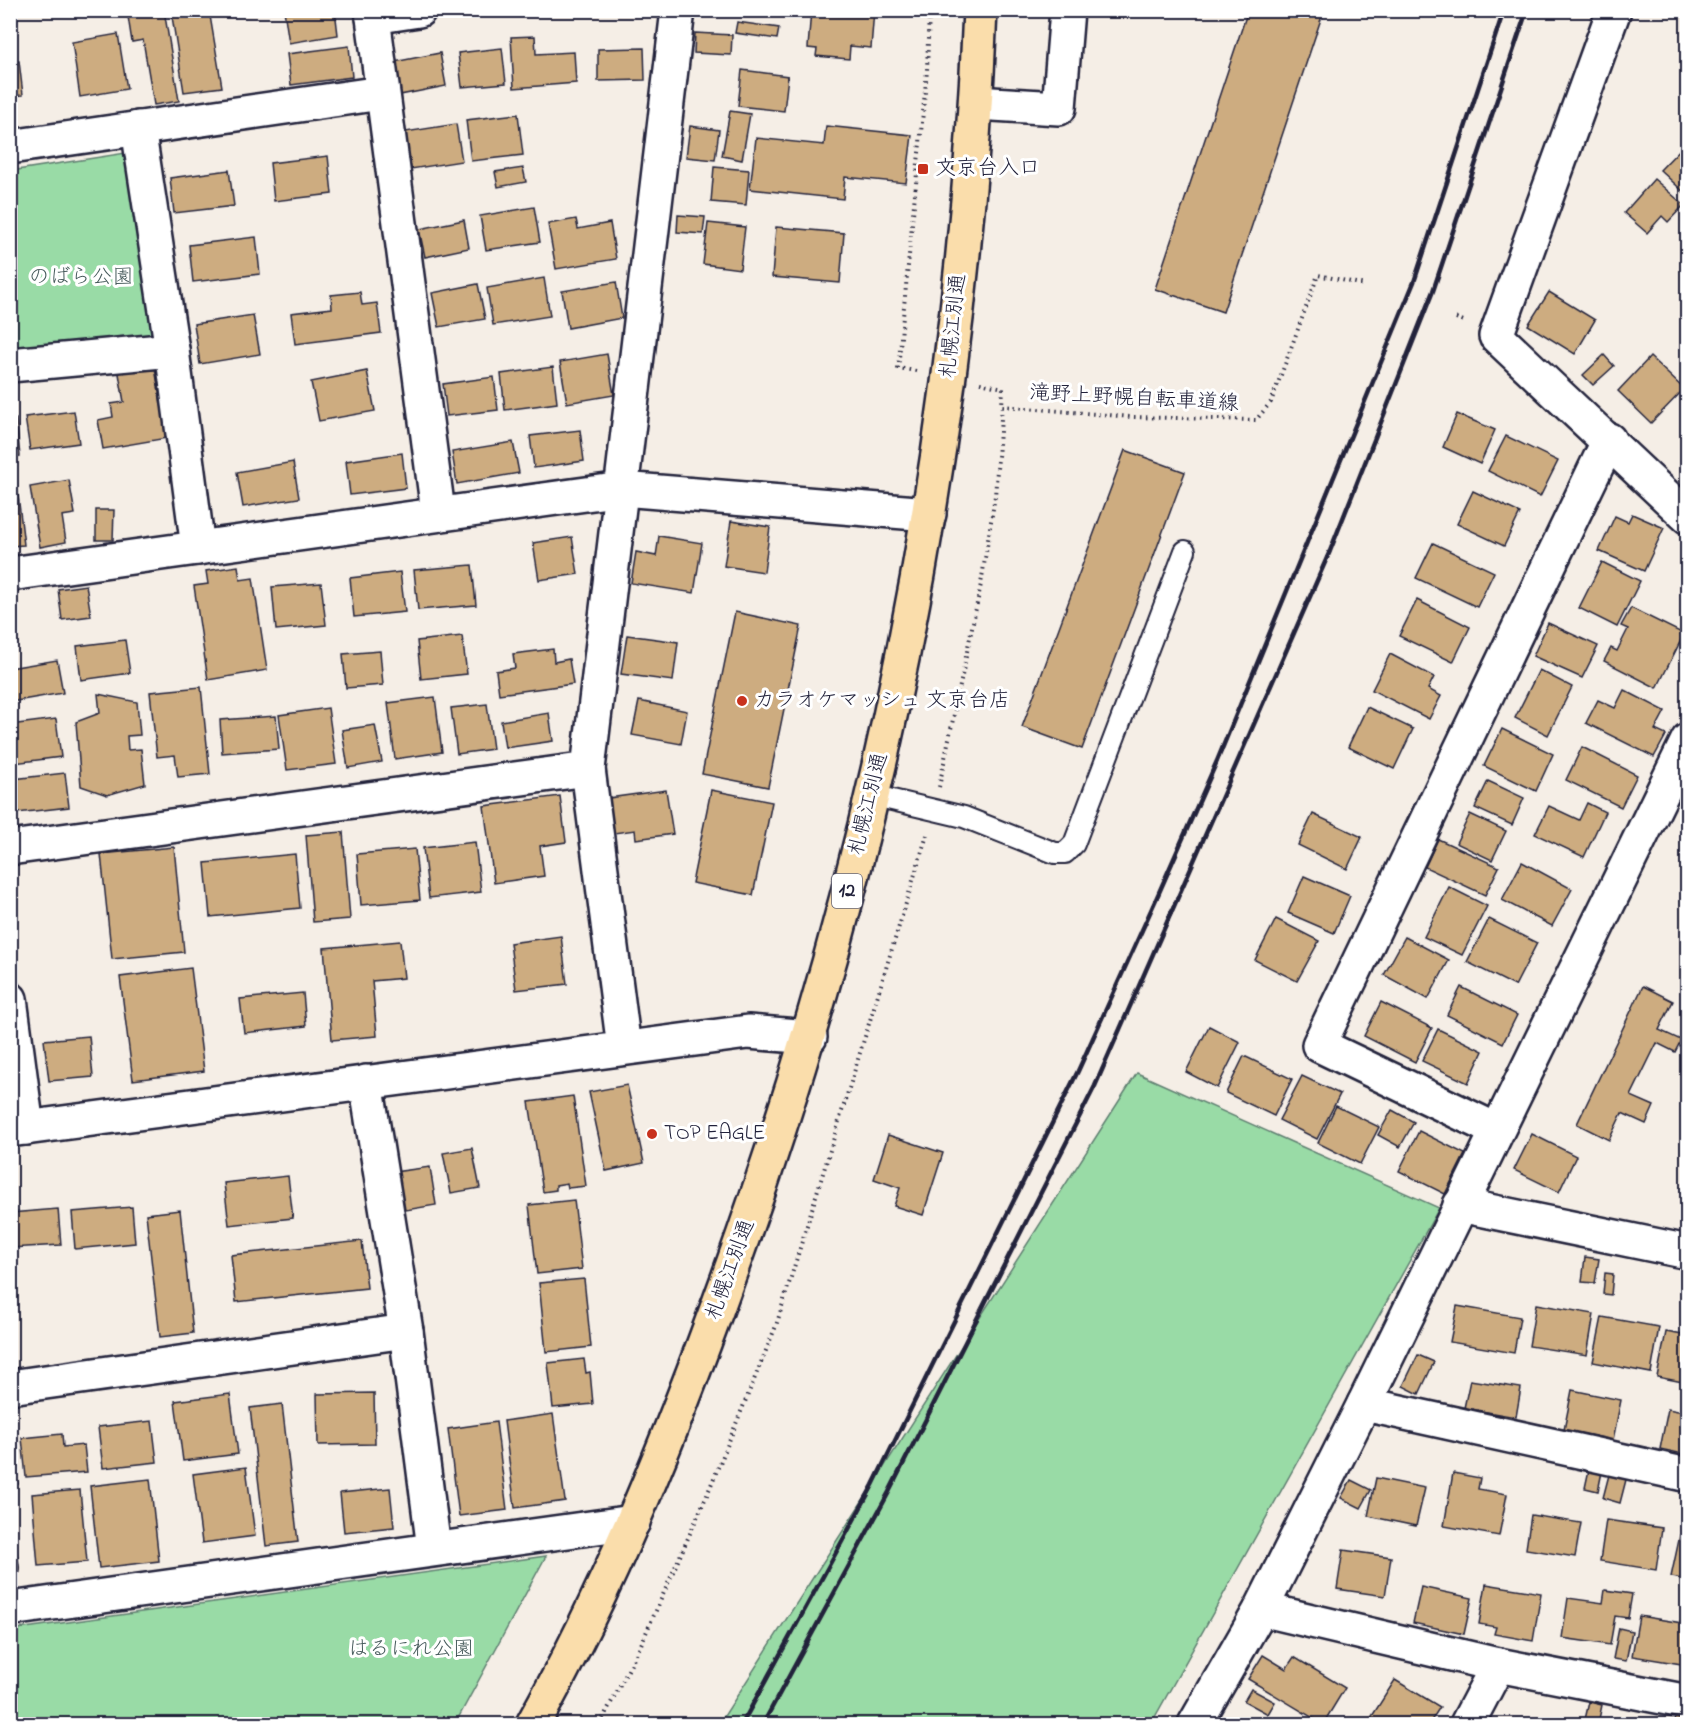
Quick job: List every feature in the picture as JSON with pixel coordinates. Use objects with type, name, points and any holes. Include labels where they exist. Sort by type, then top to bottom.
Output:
[{"type":"highway","name":"札幌江別通","points":[[533,1725],[558,1679],[633,1522],[677,1419],[754,1209],[810,1038],[903,665],[929,514],[950,378],[976,103],[980,10]]},
{"type":"street","points":[[419,10],[372,14],[438,513]]},
{"type":"street","points":[[624,1048],[588,769],[678,10]]},
{"type":"street","points":[[976,103],[1059,108],[1067,10]]},
{"type":"street","points":[[1614,10],[1496,336],[1609,440],[1688,517]]},
{"type":"street","points":[[10,147],[381,93]]},
{"type":"street","points":[[138,128],[172,350],[198,548]]},
{"type":"street","points":[[10,365],[172,350]]},
{"type":"street","points":[[1496,1130],[1319,1045],[1609,440]]},
{"type":"street","points":[[10,574],[622,489],[929,514]]},
{"type":"street","points":[[1195,1725],[1261,1609],[1364,1404],[1688,740]]},
{"type":"street","points":[[10,848],[588,769]]},
{"type":"street","points":[[10,999],[19,1129],[748,1032],[810,1038]]},
{"type":"street","points":[[366,1082],[406,1331],[434,1549]]},
{"type":"street","points":[[1460,1204],[1688,1252]]},
{"type":"street","points":[[10,1387],[406,1331]]},
{"type":"street","points":[[1364,1404],[1688,1475]]},
{"type":"street","points":[[10,1609],[633,1522]]},
{"type":"street","points":[[1261,1609],[1498,1665],[1688,1702]]},
{"type":"street","points":[[1467,1725],[1498,1665]]},
{"type":"lane","points":[[871,795],[964,817],[1055,853],[1065,853],[1074,844],[1185,551]]},
{"type":"path","points":[[898,368],[927,71],[929,10]]},
{"type":"path","name":"滝野上野幌自転車道線","points":[[1003,388],[1002,406],[1131,417],[1256,420],[1271,402],[1318,275],[1365,285]]},
{"type":"path","points":[[600,1725],[659,1605],[776,1326],[919,867],[946,758],[982,573],[995,496],[1002,406]]},
{"type":"green space","name":"のばら公園","points":[[132,152],[160,340],[11,357],[11,171]]},
{"type":"green space","points":[[1137,1073],[1439,1208],[1151,1724],[719,1724]]},
{"type":"green space","name":"はるにれ公園","points":[[546,1556],[455,1724],[11,1724],[11,1630]]},
{"type":"building","points":[[127,10],[164,10],[179,101],[154,105],[143,40],[132,42]]},
{"type":"building","points":[[171,10],[209,10],[222,87],[184,92]]},
{"type":"building","points":[[284,10],[335,10],[338,35],[289,43]]},
{"type":"building","points":[[721,10],[771,10],[771,15],[721,14]]},
{"type":"building","points":[[811,10],[874,10],[871,48],[850,46],[849,59],[816,56],[817,49],[808,48]]},
{"type":"building","points":[[1248,10],[1324,10],[1223,312],[1155,289]]},
{"type":"building","points":[[737,22],[779,28],[777,39],[735,33]]},
{"type":"building","points":[[695,33],[732,35],[731,55],[694,53]]},
{"type":"building","points":[[118,34],[127,89],[80,97],[72,42]]},
{"type":"building","points":[[535,36],[536,54],[574,52],[576,83],[514,88],[511,37]]},
{"type":"building","points":[[349,46],[352,77],[291,85],[287,54]]},
{"type":"building","points":[[502,48],[506,83],[462,87],[458,53]]},
{"type":"building","points":[[644,48],[645,80],[598,81],[598,49]]},
{"type":"building","points":[[440,53],[446,86],[400,95],[394,62]]},
{"type":"building","points":[[19,61],[23,95],[10,96],[10,62]]},
{"type":"building","points":[[742,70],[788,76],[784,111],[738,106]]},
{"type":"building","points":[[730,111],[750,114],[742,160],[722,156]]},
{"type":"building","points":[[518,114],[523,155],[471,161],[466,120]]},
{"type":"building","points":[[456,124],[462,161],[411,169],[405,132]]},
{"type":"building","points":[[690,126],[719,130],[715,160],[686,157]]},
{"type":"building","points":[[826,126],[912,135],[906,183],[845,177],[843,199],[750,189],[756,138],[824,145]]},
{"type":"building","points":[[1688,141],[1688,196],[1660,170]]},
{"type":"building","points":[[328,156],[332,194],[274,201],[270,163]]},
{"type":"building","points":[[714,167],[749,170],[746,205],[711,202]]},
{"type":"building","points":[[523,168],[526,182],[498,187],[495,172]]},
{"type":"building","points":[[229,170],[234,206],[174,213],[170,178]]},
{"type":"building","points":[[1654,179],[1684,205],[1668,222],[1662,216],[1647,233],[1624,213]]},
{"type":"building","points":[[534,207],[540,242],[486,250],[480,216]]},
{"type":"building","points":[[678,215],[705,217],[703,234],[677,232]]},
{"type":"building","points":[[576,219],[578,229],[610,223],[616,259],[556,269],[548,224]]},
{"type":"building","points":[[464,220],[469,248],[425,257],[419,229]]},
{"type":"building","points":[[708,223],[745,227],[740,269],[703,264]]},
{"type":"building","points":[[776,227],[844,233],[840,283],[772,277]]},
{"type":"building","points":[[256,237],[260,274],[193,282],[189,245]]},
{"type":"building","points":[[544,278],[550,316],[493,325],[487,288]]},
{"type":"building","points":[[616,282],[622,318],[568,328],[562,291]]},
{"type":"building","points":[[478,284],[485,319],[439,327],[432,293]]},
{"type":"building","points":[[360,292],[362,305],[377,303],[381,333],[295,344],[291,313],[332,308],[331,295]]},
{"type":"building","points":[[1549,292],[1595,320],[1575,354],[1528,325]]},
{"type":"building","points":[[253,315],[260,354],[200,364],[194,324]]},
{"type":"building","points":[[607,354],[614,395],[567,403],[560,362]]},
{"type":"building","points":[[1604,355],[1614,366],[1593,385],[1583,375]]},
{"type":"building","points":[[1650,357],[1684,389],[1651,423],[1618,391]]},
{"type":"building","points":[[154,362],[167,438],[103,449],[98,420],[113,417],[111,404],[124,402],[118,368]]},
{"type":"building","points":[[553,367],[557,403],[505,410],[501,374]]},
{"type":"building","points":[[367,371],[375,411],[319,421],[311,382]]},
{"type":"building","points":[[494,377],[498,410],[447,416],[443,384]]},
{"type":"building","points":[[74,411],[79,443],[30,450],[25,417]]},
{"type":"building","points":[[1457,414],[1495,430],[1480,464],[1443,447]]},
{"type":"building","points":[[10,419],[16,419],[20,456],[10,457]]},
{"type":"building","points":[[580,430],[584,461],[534,468],[530,436]]},
{"type":"building","points":[[1506,436],[1558,461],[1540,497],[1488,471]]},
{"type":"building","points":[[513,442],[519,473],[457,484],[452,452]]},
{"type":"building","points":[[1125,450],[1185,472],[1082,749],[1022,727]]},
{"type":"building","points":[[402,453],[406,488],[350,495],[346,461]]},
{"type":"building","points":[[293,462],[299,498],[243,507],[237,472]]},
{"type":"building","points":[[15,470],[24,545],[10,546],[10,471]]},
{"type":"building","points":[[69,480],[75,514],[62,516],[66,542],[40,547],[30,487]]},
{"type":"building","points":[[1473,491],[1520,513],[1504,546],[1457,524]]},
{"type":"building","points":[[96,510],[114,510],[113,540],[96,540]]},
{"type":"building","points":[[1632,514],[1664,528],[1644,571],[1599,551],[1615,516],[1628,522]]},
{"type":"building","points":[[731,521],[770,527],[764,572],[724,566]]},
{"type":"building","points":[[659,536],[702,543],[694,593],[631,583],[636,552],[656,556]]},
{"type":"building","points":[[572,537],[578,574],[539,580],[533,543]]},
{"type":"building","points":[[1433,543],[1494,572],[1477,607],[1416,578]]},
{"type":"building","points":[[1602,562],[1640,581],[1617,627],[1579,608]]},
{"type":"building","points":[[472,565],[476,605],[418,610],[414,570]]},
{"type":"building","points":[[238,566],[240,580],[253,578],[267,670],[208,680],[194,586],[208,584],[206,571]]},
{"type":"building","points":[[400,572],[405,612],[354,617],[350,578]]},
{"type":"building","points":[[321,583],[326,625],[276,630],[272,587]]},
{"type":"building","points":[[86,585],[91,616],[62,620],[58,589]]},
{"type":"building","points":[[1417,600],[1470,627],[1453,662],[1399,636]]},
{"type":"building","points":[[1631,608],[1684,634],[1657,688],[1604,661],[1611,648],[1617,651],[1628,629],[1621,626]]},
{"type":"building","points":[[735,612],[801,626],[768,787],[702,774]]},
{"type":"building","points":[[1548,623],[1598,646],[1582,678],[1533,656]]},
{"type":"building","points":[[627,635],[678,642],[673,681],[621,674]]},
{"type":"building","points":[[462,636],[467,674],[421,679],[417,641]]},
{"type":"building","points":[[125,640],[130,673],[81,680],[77,646]]},
{"type":"building","points":[[553,649],[554,662],[569,659],[573,684],[499,694],[496,671],[515,668],[513,654]]},
{"type":"building","points":[[380,651],[383,685],[346,688],[343,654]]},
{"type":"building","points":[[1390,654],[1434,677],[1428,689],[1441,696],[1429,719],[1372,690]]},
{"type":"building","points":[[57,660],[63,693],[10,702],[10,668]]},
{"type":"building","points":[[1539,670],[1572,687],[1548,735],[1515,718]]},
{"type":"building","points":[[201,687],[210,774],[178,777],[175,755],[157,757],[150,692]]},
{"type":"building","points":[[1624,690],[1665,711],[1655,730],[1666,735],[1654,757],[1586,723],[1598,700],[1615,708]]},
{"type":"building","points":[[98,694],[137,702],[140,735],[127,736],[128,750],[141,749],[145,784],[107,795],[81,786],[76,722],[100,713]]},
{"type":"building","points":[[435,697],[442,752],[395,759],[388,703]]},
{"type":"building","points":[[639,701],[687,711],[681,744],[632,735]]},
{"type":"building","points":[[487,704],[493,749],[457,754],[451,708]]},
{"type":"building","points":[[1367,707],[1413,729],[1394,769],[1348,747]]},
{"type":"building","points":[[328,708],[336,764],[287,770],[279,715]]},
{"type":"building","points":[[549,713],[553,741],[505,748],[501,721]]},
{"type":"building","points":[[276,716],[279,749],[222,753],[220,720]]},
{"type":"building","points":[[56,719],[61,757],[14,763],[10,725]]},
{"type":"building","points":[[375,725],[382,762],[348,768],[342,730]]},
{"type":"building","points":[[1502,729],[1553,754],[1536,791],[1484,766]]},
{"type":"building","points":[[1582,747],[1637,775],[1621,807],[1566,780]]},
{"type":"building","points":[[65,773],[69,807],[17,813],[13,779]]},
{"type":"building","points":[[1488,781],[1524,798],[1512,825],[1475,808]]},
{"type":"building","points":[[666,790],[673,834],[636,839],[635,830],[614,833],[609,798]]},
{"type":"building","points":[[711,790],[772,802],[753,895],[692,883]]},
{"type":"building","points":[[560,796],[566,842],[540,846],[544,876],[494,883],[484,806]]},
{"type":"building","points":[[1587,803],[1605,812],[1584,857],[1535,834],[1549,806],[1579,820]]},
{"type":"building","points":[[1313,814],[1362,837],[1347,869],[1298,845]]},
{"type":"building","points":[[1470,814],[1506,831],[1492,860],[1456,843]]},
{"type":"building","points":[[343,832],[350,919],[313,922],[306,835]]},
{"type":"building","points":[[1438,839],[1499,867],[1485,895],[1425,867]]},
{"type":"building","points":[[475,842],[481,892],[429,898],[423,848]]},
{"type":"building","points":[[174,847],[184,952],[112,959],[101,854]]},
{"type":"building","points":[[415,849],[420,900],[361,905],[357,854]]},
{"type":"building","points":[[295,854],[300,908],[210,917],[205,863]]},
{"type":"building","points":[[1522,862],[1572,889],[1552,926],[1502,900]]},
{"type":"building","points":[[1304,876],[1350,896],[1334,933],[1288,913]]},
{"type":"building","points":[[1449,887],[1487,906],[1462,955],[1424,937]]},
{"type":"building","points":[[1276,919],[1319,941],[1297,981],[1255,960]]},
{"type":"building","points":[[1489,919],[1537,943],[1515,986],[1467,962]]},
{"type":"building","points":[[561,936],[567,984],[516,990],[510,943]]},
{"type":"building","points":[[1405,937],[1449,960],[1428,999],[1384,975]]},
{"type":"building","points":[[400,941],[404,978],[372,981],[377,1036],[332,1040],[324,948]]},
{"type":"building","points":[[191,968],[204,1071],[133,1080],[120,977]]},
{"type":"building","points":[[1643,986],[1673,1001],[1659,1030],[1681,1040],[1675,1052],[1657,1043],[1631,1096],[1654,1106],[1646,1124],[1622,1113],[1609,1140],[1577,1124]]},
{"type":"building","points":[[1461,987],[1517,1015],[1503,1043],[1447,1015]]},
{"type":"building","points":[[303,993],[306,1026],[244,1033],[240,999]]},
{"type":"building","points":[[1381,1002],[1432,1028],[1415,1062],[1364,1036]]},
{"type":"building","points":[[1209,1026],[1240,1042],[1217,1088],[1186,1072]]},
{"type":"building","points":[[1438,1029],[1483,1051],[1468,1083],[1422,1061]]},
{"type":"building","points":[[89,1036],[93,1077],[49,1081],[44,1040]]},
{"type":"building","points":[[1244,1056],[1292,1079],[1274,1116],[1226,1093]]},
{"type":"building","points":[[1302,1076],[1340,1094],[1317,1139],[1279,1120]]},
{"type":"building","points":[[627,1085],[644,1163],[606,1171],[589,1092]]},
{"type":"building","points":[[573,1096],[586,1186],[568,1188],[567,1183],[556,1185],[556,1190],[543,1192],[529,1102]]},
{"type":"building","points":[[1336,1106],[1379,1127],[1360,1164],[1318,1143]]},
{"type":"building","points":[[1392,1110],[1414,1122],[1400,1147],[1378,1135]]},
{"type":"building","points":[[1419,1131],[1465,1154],[1445,1194],[1399,1171]]},
{"type":"building","points":[[1532,1134],[1576,1156],[1559,1192],[1514,1170]]},
{"type":"building","points":[[888,1135],[943,1153],[923,1215],[894,1206],[900,1188],[874,1179]]},
{"type":"building","points":[[472,1148],[480,1188],[451,1193],[443,1153]]},
{"type":"building","points":[[430,1167],[436,1205],[400,1211],[394,1172]]},
{"type":"building","points":[[288,1176],[293,1218],[229,1225],[224,1183]]},
{"type":"building","points":[[574,1200],[582,1269],[537,1274],[529,1205]]},
{"type":"building","points":[[132,1207],[135,1243],[75,1249],[72,1212]]},
{"type":"building","points":[[58,1209],[61,1245],[10,1248],[10,1213]]},
{"type":"building","points":[[180,1210],[193,1333],[160,1337],[146,1214]]},
{"type":"building","points":[[362,1241],[367,1288],[236,1302],[231,1255]]},
{"type":"building","points":[[1585,1257],[1599,1259],[1595,1283],[1582,1282]]},
{"type":"building","points":[[1605,1273],[1613,1274],[1611,1295],[1603,1294]]},
{"type":"building","points":[[584,1279],[591,1347],[546,1352],[539,1283]]},
{"type":"building","points":[[1536,1304],[1594,1314],[1587,1355],[1529,1346]]},
{"type":"building","points":[[1457,1306],[1520,1317],[1514,1353],[1450,1342]]},
{"type":"building","points":[[1602,1317],[1659,1327],[1651,1373],[1593,1362]]},
{"type":"building","points":[[1666,1332],[1688,1336],[1688,1383],[1657,1377]]},
{"type":"building","points":[[1418,1355],[1434,1362],[1419,1394],[1403,1386]]},
{"type":"building","points":[[584,1359],[586,1373],[590,1372],[593,1404],[553,1408],[548,1363]]},
{"type":"building","points":[[1470,1380],[1521,1388],[1516,1417],[1464,1408]]},
{"type":"building","points":[[1572,1390],[1621,1400],[1613,1440],[1564,1430]]},
{"type":"building","points":[[374,1393],[375,1444],[318,1445],[317,1394]]},
{"type":"building","points":[[230,1394],[238,1454],[183,1461],[175,1401]]},
{"type":"building","points":[[282,1404],[298,1542],[266,1546],[250,1408]]},
{"type":"building","points":[[1668,1409],[1688,1413],[1688,1455],[1660,1449]]},
{"type":"building","points":[[553,1414],[565,1501],[515,1508],[504,1421]]},
{"type":"building","points":[[152,1421],[157,1462],[103,1468],[98,1427]]},
{"type":"building","points":[[496,1422],[507,1510],[459,1516],[448,1429]]},
{"type":"building","points":[[10,1424],[18,1484],[10,1485]]},
{"type":"building","points":[[62,1434],[63,1447],[84,1445],[87,1472],[26,1477],[22,1438]]},
{"type":"building","points":[[1590,1465],[1603,1467],[1598,1491],[1585,1488]]},
{"type":"building","points":[[246,1467],[255,1536],[202,1543],[193,1474]]},
{"type":"building","points":[[1611,1467],[1628,1472],[1620,1503],[1603,1498]]},
{"type":"building","points":[[1453,1473],[1480,1478],[1478,1489],[1507,1494],[1499,1536],[1444,1526]]},
{"type":"building","points":[[1376,1478],[1425,1488],[1416,1526],[1368,1516]]},
{"type":"building","points":[[150,1479],[159,1561],[99,1568],[90,1486]]},
{"type":"building","points":[[1351,1480],[1371,1490],[1361,1508],[1341,1498]]},
{"type":"building","points":[[390,1488],[394,1527],[344,1532],[340,1493]]},
{"type":"building","points":[[80,1490],[87,1562],[38,1566],[32,1494]]},
{"type":"building","points":[[1531,1515],[1581,1523],[1575,1557],[1526,1549]]},
{"type":"building","points":[[1606,1520],[1662,1528],[1656,1570],[1600,1561]]},
{"type":"building","points":[[14,1533],[20,1572],[10,1574],[10,1534]]},
{"type":"building","points":[[1680,1535],[1688,1536],[1688,1580],[1671,1577]]},
{"type":"building","points":[[1343,1550],[1391,1557],[1385,1596],[1337,1589]]},
{"type":"building","points":[[1486,1584],[1541,1593],[1533,1641],[1494,1634],[1496,1627],[1479,1624]]},
{"type":"building","points":[[1421,1587],[1472,1598],[1464,1634],[1413,1623]]},
{"type":"building","points":[[1605,1590],[1632,1594],[1628,1618],[1615,1616],[1610,1645],[1562,1638],[1568,1598],[1603,1603]]},
{"type":"building","points":[[1639,1616],[1688,1624],[1688,1665],[1632,1656]]},
{"type":"building","points":[[1619,1628],[1632,1631],[1626,1661],[1613,1659]]},
{"type":"building","points":[[1263,1655],[1286,1669],[1294,1657],[1345,1688],[1323,1724],[1248,1679]]},
{"type":"building","points":[[1395,1680],[1440,1707],[1429,1724],[1367,1724]]},
{"type":"building","points":[[1251,1689],[1275,1702],[1268,1714],[1244,1701]]},
{"type":"building","points":[[1589,1702],[1602,1705],[1598,1724],[1584,1724]]},
{"type":"building","points":[[1675,1715],[1688,1717],[1688,1724],[1674,1724]]},
{"type":"building","points":[[1516,1719],[1546,1724],[1515,1724]]},
{"type":"railway","points":[[742,1724],[873,1485],[1078,1071],[1157,897],[1217,761],[1414,282],[1504,10]]},
{"type":"railway","points":[[763,1724],[889,1492],[1095,1086],[1330,551],[1433,291],[1527,10]]},
{"type":"place","name":"文京台入口","points":[[923,169]]},
{"type":"place","name":"カラオケマッシュ 文京台店","points":[[742,701]]},
{"type":"place","name":"TOP EAGLE","points":[[652,1134]]}]
